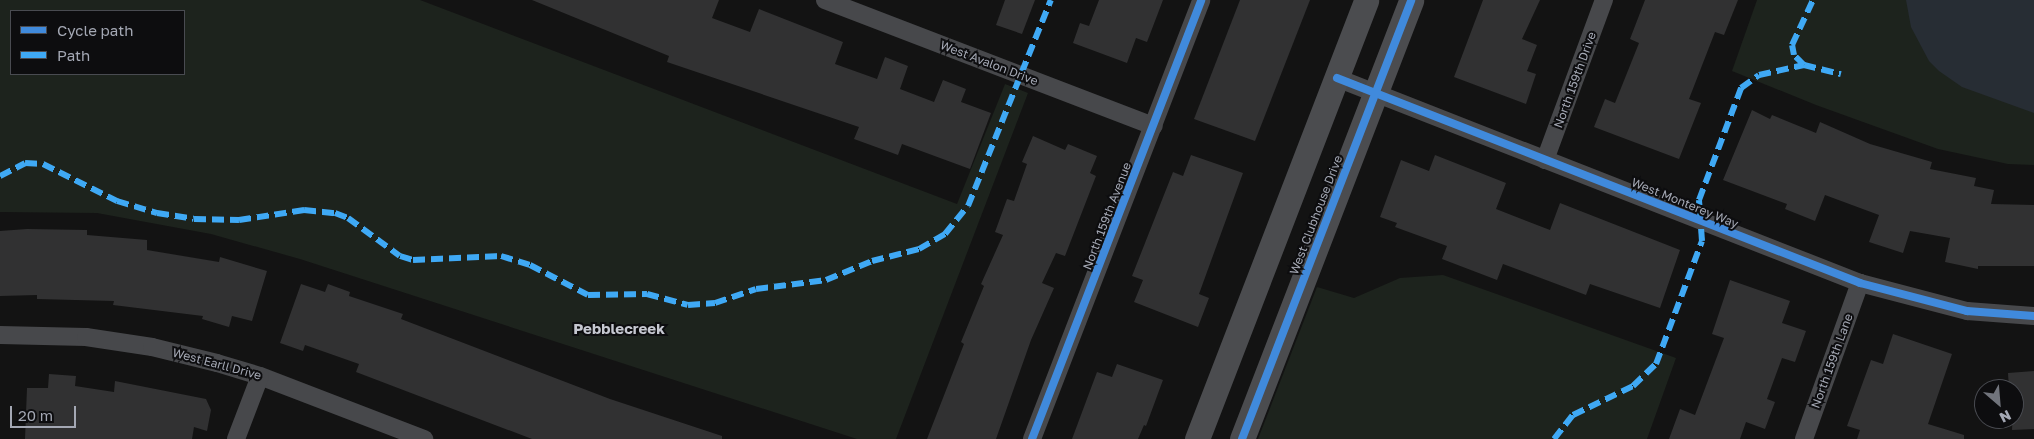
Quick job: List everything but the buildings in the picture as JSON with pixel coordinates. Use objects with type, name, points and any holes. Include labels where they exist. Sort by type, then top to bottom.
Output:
[{"type":"street","name":"West Avalon Drive","points":[[825,0],[1154,126]]},
{"type":"street","name":"North 159th Avenue","points":[[1032,439],[1201,0]]},
{"type":"street","points":[[1198,439],[1366,0]]},
{"type":"street","name":"West Clubhouse Drive","points":[[1242,439],[1411,0]]},
{"type":"street","name":"North 159th Drive","points":[[1545,160],[1604,0]]},
{"type":"street","name":"West Monterey Way","points":[[1337,78],[1860,284],[1967,310],[2034,316]]},
{"type":"street","name":"North 159th Lane","points":[[1804,439],[1860,284]]},
{"type":"street","name":"West Earll Drive","points":[[0,335],[86,337],[152,347],[260,376],[424,439]]},
{"type":"street","points":[[236,439],[260,376]]},
{"type":"shaded area","points":[[0,0],[420,0],[957,204],[1005,84],[1028,93],[896,439],[857,439],[300,259],[211,234],[97,213],[0,212]]},
{"type":"shaded area","points":[[1757,0],[2034,0],[2034,165],[2008,164],[1938,149],[1816,105],[1732,71]]},
{"type":"shaded area","points":[[1906,0],[2034,0],[2034,113],[1962,87],[1939,71],[1929,61],[1911,27]]},
{"type":"shaded area","points":[[1443,275],[1676,358],[1647,439],[1258,439],[1317,287],[1354,298],[1400,278]]},
{"type":"marked path","points":[[0,176],[25,163],[43,164],[117,201],[157,213],[194,219],[239,220],[304,210],[335,213],[348,218],[400,256],[413,260],[501,256],[530,265],[588,295],[647,294],[688,305],[715,303],[756,289],[826,280],[872,261],[919,249],[945,234],[968,206],[1051,0]]},
{"type":"marked path","points":[[1804,65],[1794,55],[1792,45],[1813,0]]},
{"type":"marked path","points":[[1554,439],[1573,415],[1633,386],[1656,364],[1702,241],[1699,200],[1741,88],[1759,75],[1804,65],[1841,74]]},
{"type":"cycle path","points":[[1032,439],[1201,0]]},
{"type":"cycle path","points":[[1242,439],[1411,0]]},
{"type":"cycle path","points":[[1337,78],[1860,283],[1967,311],[2034,316]]},
{"type":"district","name":"Pebblecreek","points":[[619,329]]}]
